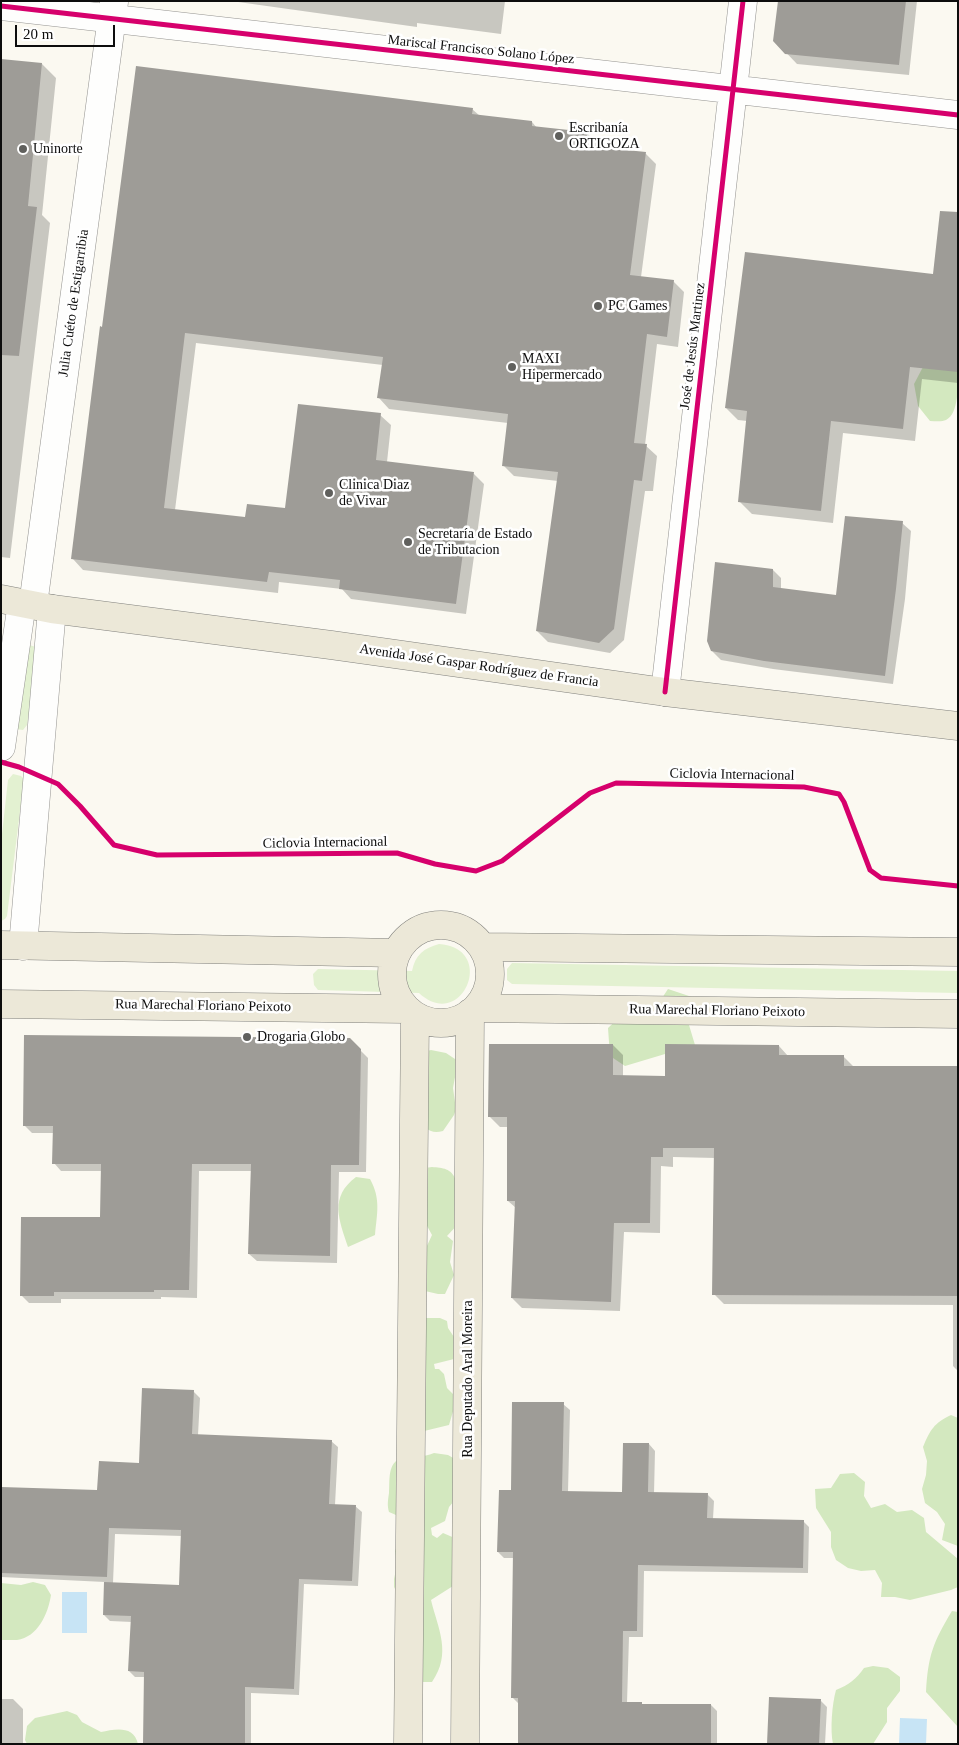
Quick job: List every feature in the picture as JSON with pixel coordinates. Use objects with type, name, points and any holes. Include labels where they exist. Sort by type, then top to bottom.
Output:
[{"type":"main road","name":"Avenida José Gaspar Rodríguez de Francia","points":[[27,604],[665,692],[958,726]]},
{"type":"main road","points":[[443,925],[455,927],[466,932],[482,947],[487,957],[490,973],[484,997],[473,1011],[456,1021],[433,1023],[410,1012],[397,996],[392,982],[392,967],[396,953],[402,943],[413,933],[428,927],[443,925]]},
{"type":"main road","points":[[12,945],[396,953]]},
{"type":"main road","points":[[482,947],[958,952]]},
{"type":"main road","name":"Rua Marechal Floriano Peixoto","points":[[1,1004],[410,1012]]},
{"type":"main road","name":"Rua Marechal Floriano Peixoto","points":[[473,1011],[958,1014]]},
{"type":"main road","name":"Rua Deputado Aral Moreira","points":[[465,1744],[473,1011]]},
{"type":"main road","points":[[408,1744],[410,1012]]},
{"type":"street","name":"José de Jesús Martinez","points":[[665,692],[743,1]]},
{"type":"street","name":"Mariscal Francisco Solano López","points":[[1,6],[113,10],[734,90],[958,115]]},
{"type":"street","name":"Julia Cuéto de Estigarribia","points":[[1,745],[27,604],[113,10]]},
{"type":"street","name":"Julia Cuéto de Estigarribia","points":[[12,945],[40,750],[27,604]]},
{"type":"street","points":[[1,745],[40,750]]},
{"type":"green space","points":[[925,363],[958,370],[956,405],[950,417],[944,421],[930,421],[918,406],[914,384]]},
{"type":"green space","points":[[29,645],[36,647],[39,651],[27,725],[23,730],[15,729]]},
{"type":"green space","points":[[13,774],[24,779],[7,916],[1,921],[1,843],[8,780]]},
{"type":"green space","points":[[439,944],[457,949],[467,959],[470,972],[467,985],[460,996],[449,1003],[435,1003],[419,993],[318,990],[314,985],[313,974],[318,969],[412,971],[415,961],[421,953]]},
{"type":"green space","points":[[512,963],[957,971],[958,993],[512,984],[507,980],[507,969]]},
{"type":"green space","points":[[668,989],[692,997],[696,1011],[689,1025],[695,1045],[625,1066],[610,1056],[608,1028],[627,1010],[654,1010]]},
{"type":"green space","points":[[431,1050],[446,1053],[458,1061],[453,1088],[456,1109],[443,1131],[438,1132],[424,1127],[424,1052]]},
{"type":"green space","points":[[425,1168],[443,1168],[449,1171],[456,1180],[460,1222],[447,1236],[453,1241],[450,1262],[454,1275],[445,1294],[425,1291],[426,1248],[432,1235],[426,1224]]},
{"type":"green space","points":[[356,1177],[370,1179],[376,1193],[375,1235],[348,1247],[338,1209],[342,1193]]},
{"type":"green space","points":[[426,1318],[440,1318],[447,1321],[448,1328],[456,1340],[454,1359],[434,1364],[435,1369],[439,1369],[444,1374],[447,1388],[457,1398],[449,1425],[420,1432]]},
{"type":"green space","points":[[951,1415],[958,1418],[958,1546],[942,1540],[945,1524],[937,1512],[925,1503],[922,1489],[927,1461],[923,1447],[933,1428],[940,1421]]},
{"type":"green space","points":[[434,1453],[448,1455],[455,1459],[454,1501],[449,1507],[445,1521],[431,1528],[432,1535],[437,1538],[443,1533],[457,1539],[453,1586],[431,1600],[442,1641],[441,1661],[432,1682],[423,1682],[415,1677],[397,1593],[394,1587],[397,1565],[395,1551],[401,1537],[402,1515],[389,1512],[388,1502],[390,1472],[394,1463],[402,1458]]},
{"type":"green space","points":[[854,1473],[865,1482],[864,1496],[871,1508],[885,1504],[897,1512],[912,1510],[924,1518],[926,1532],[958,1559],[958,1587],[910,1600],[881,1597],[882,1583],[875,1570],[861,1571],[848,1568],[836,1560],[831,1547],[831,1532],[816,1508],[815,1489],[831,1488],[840,1474]]},
{"type":"green space","points":[[33,1582],[45,1585],[51,1595],[41,1624],[24,1638],[1,1640],[1,1583],[21,1585]]},
{"type":"green space","points":[[952,1611],[958,1612],[958,1727],[926,1692],[930,1659],[940,1632]]},
{"type":"green space","points":[[873,1666],[888,1668],[900,1677],[900,1691],[887,1708],[887,1722],[873,1744],[833,1744],[832,1717],[836,1690],[852,1681],[864,1668]]},
{"type":"green space","points":[[67,1711],[77,1715],[82,1722],[101,1732],[118,1729],[128,1731],[136,1738],[138,1744],[27,1744],[25,1740],[27,1726],[35,1718]]},
{"type":"water","points":[[62,1592],[87,1592],[87,1633],[62,1633]]},
{"type":"water","points":[[900,1718],[927,1719],[926,1744],[899,1744]]},
{"type":"building","points":[[778,1],[906,1],[899,65],[785,54],[773,41]]},
{"type":"building","points":[[1,59],[42,63],[28,206],[37,207],[19,356],[1,355]]},
{"type":"building","points":[[136,66],[473,108],[472,114],[532,121],[532,126],[587,132],[586,146],[646,152],[630,275],[674,280],[667,337],[647,334],[634,443],[647,444],[642,481],[634,480],[614,629],[599,643],[536,631],[558,472],[502,466],[508,414],[377,398],[383,357],[185,333],[164,508],[245,517],[247,504],[285,508],[298,404],[381,413],[376,460],[474,472],[456,604],[339,589],[340,580],[269,572],[267,582],[71,559],[100,326],[102,327]]},
{"type":"building","points":[[940,211],[958,212],[958,372],[910,367],[903,429],[831,421],[821,511],[738,502],[747,411],[725,408],[745,252],[933,274]]},
{"type":"building","points":[[845,516],[903,521],[885,676],[764,661],[711,651],[707,641],[715,562],[773,569],[773,587],[836,595]]},
{"type":"building","points":[[24,1035],[350,1038],[361,1049],[359,1165],[331,1165],[330,1256],[248,1254],[251,1164],[192,1164],[189,1290],[54,1292],[54,1296],[20,1296],[21,1217],[100,1217],[101,1164],[52,1164],[53,1126],[23,1126]]},
{"type":"building","points":[[489,1044],[613,1044],[613,1075],[665,1076],[665,1044],[779,1045],[779,1055],[844,1055],[844,1066],[958,1066],[958,1296],[712,1295],[714,1148],[663,1148],[663,1157],[651,1157],[650,1223],[614,1223],[611,1302],[511,1298],[515,1201],[507,1201],[507,1117],[488,1117]]},
{"type":"building","points":[[142,1388],[194,1390],[192,1434],[332,1440],[329,1504],[356,1505],[352,1581],[299,1579],[294,1689],[245,1687],[245,1744],[143,1744],[144,1672],[128,1671],[131,1616],[103,1615],[104,1582],[179,1585],[181,1530],[109,1528],[107,1577],[1,1573],[1,1487],[97,1490],[99,1461],[139,1463]]},
{"type":"building","points":[[512,1402],[564,1402],[562,1491],[622,1492],[623,1443],[649,1443],[648,1492],[708,1493],[707,1518],[804,1520],[803,1568],[638,1565],[637,1631],[623,1631],[622,1702],[642,1702],[642,1704],[711,1704],[711,1744],[518,1744],[518,1698],[511,1698],[513,1552],[497,1552],[499,1490],[511,1490]]},
{"type":"building","points":[[769,1697],[821,1699],[819,1744],[767,1744]]},
{"type":"cycle path","points":[[665,692],[743,1]]},
{"type":"cycle path","points":[[1,6],[958,115]]},
{"type":"cycle path","name":"Ciclovia Internacional","points":[[1,762],[19,767],[58,784],[114,845],[157,855],[397,853],[435,864],[476,871],[502,861],[590,793],[616,783],[804,787],[839,794],[844,802],[870,870],[881,878],[958,886]]},
{"type":"place","name":"Escribanía ORTIGOZA","points":[[559,136]]},
{"type":"place","name":"Uninorte","points":[[23,149]]},
{"type":"place","name":"PC Games","points":[[598,306]]},
{"type":"place","name":"MAXI Hipermercado","points":[[512,367]]},
{"type":"place","name":"Clinica Diaz de Vivar","points":[[329,493]]},
{"type":"place","name":"Secretaría de Estado de Tributacion","points":[[408,542]]},
{"type":"place","name":"Drogaria Globo","points":[[247,1037]]}]
